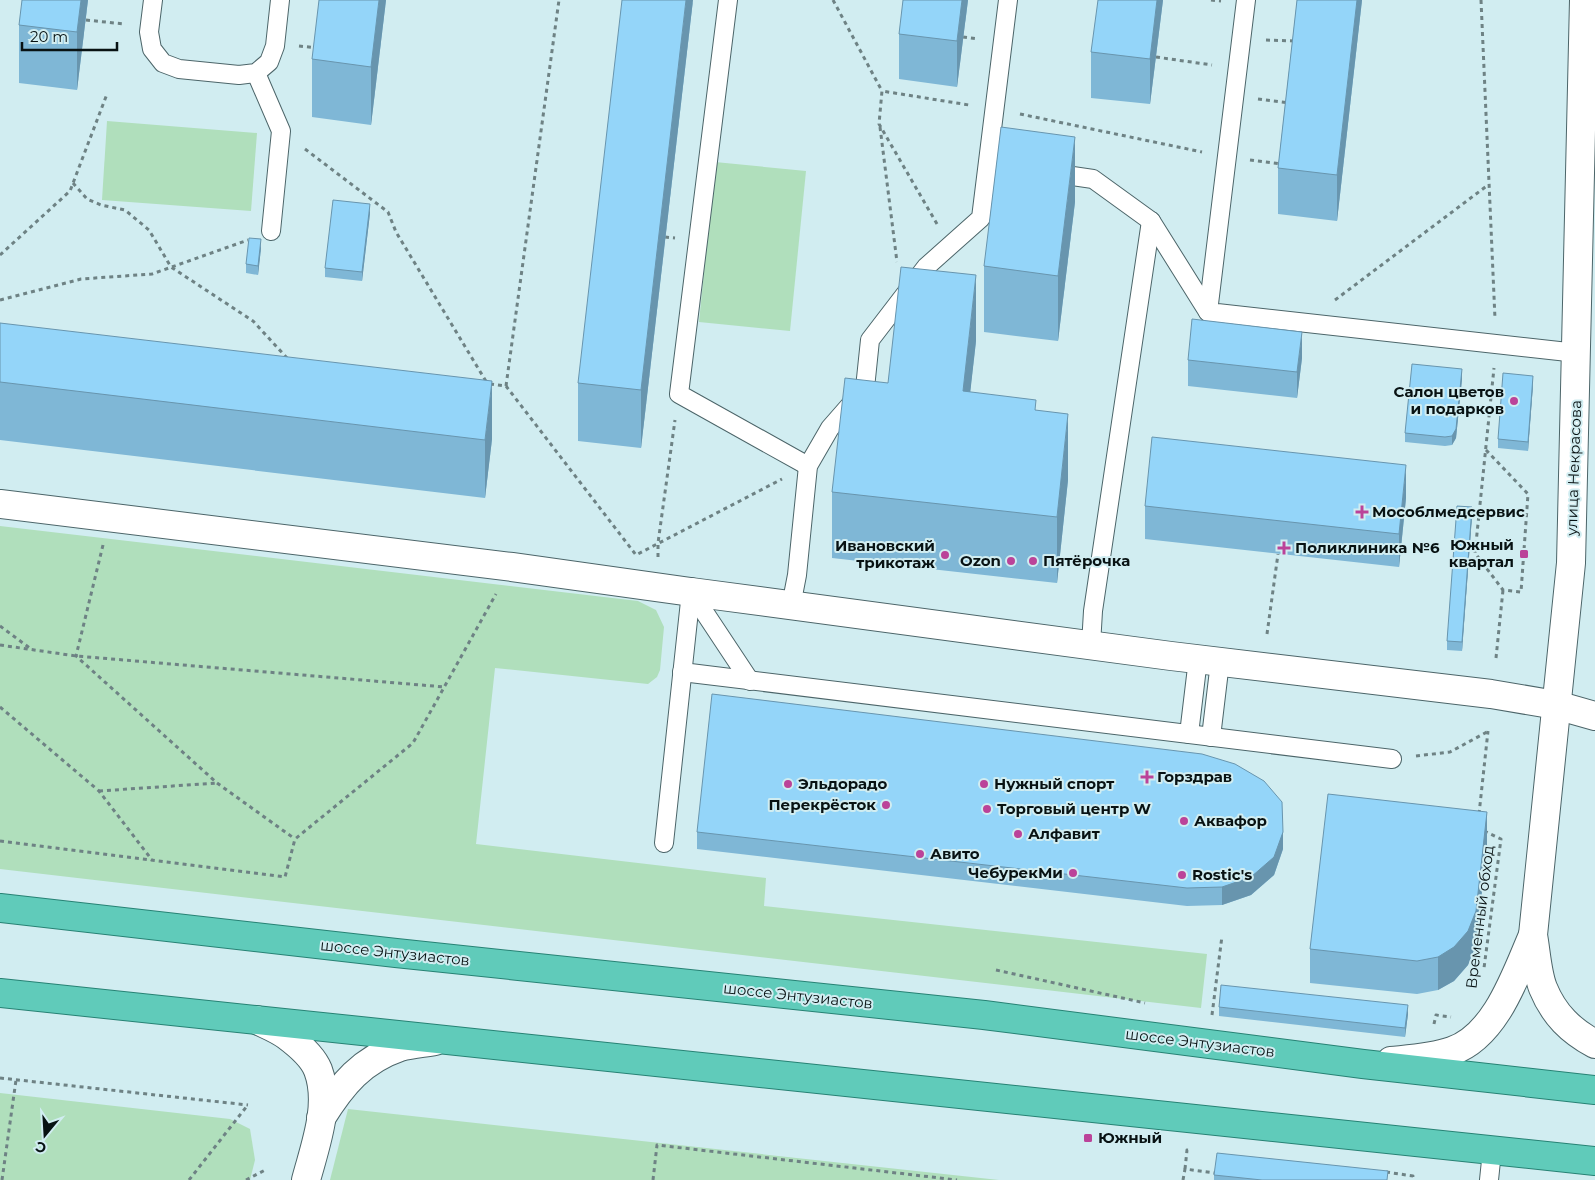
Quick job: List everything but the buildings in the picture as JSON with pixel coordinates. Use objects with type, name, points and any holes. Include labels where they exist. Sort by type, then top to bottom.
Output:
[{"type":"highway","name":"шоссе Энтузиастов","points":[[0,908],[396,953],[984,1015],[1363,1064],[1595,1090]]},
{"type":"highway","points":[[0,993],[1595,1161]]},
{"type":"street","name":"улица Некрасова","points":[[1584,0],[1571,563],[1533,935],[1543,988],[1559,1017],[1578,1035],[1595,1044]]},
{"type":"street","points":[[0,504],[512,567],[1091,645],[1492,694],[1556,705],[1595,716]]},
{"type":"street","name":"улица Некрасова","points":[[1363,1064],[1425,1058],[1452,1051],[1472,1040],[1492,1018],[1510,990],[1533,935]]},
{"type":"street","points":[[255,1019],[286,1035],[306,1052],[318,1069],[323,1093],[322,1118],[306,1180]]},
{"type":"street","points":[[322,1118],[335,1096],[350,1077],[371,1061],[401,1047],[444,1039]]},
{"type":"lane","points":[[153,0],[149,32],[152,49],[163,62],[179,69],[239,75],[256,73],[269,62],[275,46],[280,0]]},
{"type":"lane","points":[[728,0],[679,394],[808,466]]},
{"type":"lane","points":[[791,606],[797,575],[808,466],[830,428],[865,388],[870,340],[926,267],[981,218],[1008,0]]},
{"type":"lane","points":[[1208,312],[1246,0]]},
{"type":"lane","points":[[256,73],[281,131],[272,231]]},
{"type":"lane","points":[[987,164],[1006,167]]},
{"type":"lane","points":[[1035,171],[1093,179],[1151,221],[1208,312]]},
{"type":"lane","points":[[1091,645],[1093,610],[1151,221]]},
{"type":"lane","points":[[1208,312],[1577,353]]},
{"type":"lane","points":[[664,843],[690,592]]},
{"type":"lane","points":[[690,592],[750,681]]},
{"type":"lane","points":[[1189,734],[1209,660]]},
{"type":"lane","points":[[1209,660],[1211,737]]},
{"type":"lane","points":[[682,672],[1392,759]]},
{"type":"lane","points":[[1489,1180],[1492,1151]]},
{"type":"path","points":[[558,0],[506,386],[636,555],[808,466]]},
{"type":"path","points":[[833,0],[882,91]]},
{"type":"path","points":[[86,20],[150,27]]},
{"type":"path","points":[[1241,38],[1298,41]]},
{"type":"path","points":[[1156,57],[1238,68]]},
{"type":"path","points":[[0,255],[70,191],[107,94]]},
{"type":"path","points":[[1234,96],[1290,103]]},
{"type":"path","points":[[879,124],[902,299]]},
{"type":"path","points":[[281,131],[388,212],[396,232],[487,384]]},
{"type":"path","points":[[1227,157],[1284,164]]},
{"type":"path","points":[[73,183],[87,198],[101,205],[125,210],[149,230],[170,267],[253,321],[290,360],[280,359]]},
{"type":"path","points":[[1304,323],[1489,185]]},
{"type":"path","points":[[0,300],[81,279],[152,274],[272,231]]},
{"type":"path","points":[[477,382],[506,386]]},
{"type":"path","points":[[658,558],[658,544],[679,394]]},
{"type":"path","points":[[1486,450],[1528,494],[1524,554]]},
{"type":"path","points":[[76,656],[110,518]]},
{"type":"path","points":[[1267,634],[1278,554]]},
{"type":"path","points":[[0,841],[285,877],[294,839],[413,743],[512,567]]},
{"type":"path","points":[[1496,658],[1503,590]]},
{"type":"path","points":[[0,626],[31,649]]},
{"type":"path","points":[[0,645],[76,656],[444,687]]},
{"type":"path","points":[[76,656],[217,782],[294,839]]},
{"type":"path","points":[[0,708],[99,791],[153,861]]},
{"type":"path","points":[[1392,759],[1450,752],[1488,731],[1478,818]]},
{"type":"path","points":[[99,791],[217,782]]},
{"type":"path","name":"Временный обход","points":[[1478,828],[1501,839],[1483,976]]},
{"type":"path","points":[[1212,1018],[1222,936]]},
{"type":"path","points":[[996,970],[1146,1003]]},
{"type":"path","points":[[1436,1015],[1454,1017]]},
{"type":"path","points":[[0,1078],[248,1105],[189,1180]]},
{"type":"path","points":[[2,1180],[16,1080]]},
{"type":"path","points":[[652,1180],[658,1145],[957,1180]]},
{"type":"path","points":[[1183,1180],[1187,1150],[1197,1152]]},
{"type":"path","points":[[246,1180],[267,1169]]},
{"type":"path","points":[[1184,1169],[1216,1173]]},
{"type":"path","points":[[1384,1172],[1413,1176],[1412,1180]]},
{"type":"green space","points":[[107,121],[257,133],[251,211],[102,200]]},
{"type":"green space","points":[[715,162],[806,171],[790,331],[699,322]]},
{"type":"green space","points":[[0,526],[638,601],[656,610],[664,627],[660,670],[657,677],[648,684],[495,668],[476,844],[766,878],[764,906],[1207,954],[1201,1008],[0,869]]},
{"type":"green space","points":[[0,1093],[230,1119],[250,1129],[255,1160],[250,1180],[0,1180]]},
{"type":"green space","points":[[348,1109],[999,1180],[330,1180]]},
{"type":"place","name":"Салон цветов и подарков","points":[[1514,401]]},
{"type":"place","name":"Мособлмедсервис","points":[[1362,512]]},
{"type":"place","name":"Поликлиника №6","points":[[1284,548]]},
{"type":"place","name":"Южный квартал","points":[[1524,554]]},
{"type":"place","name":"Ивановский трикотаж","points":[[945,555]]},
{"type":"place","name":"Ozon","points":[[1011,561]]},
{"type":"place","name":"Пятёрочка","points":[[1033,561]]},
{"type":"place","name":"Горздрав","points":[[1147,777]]},
{"type":"place","name":"Эльдорадо","points":[[788,784]]},
{"type":"place","name":"Нужный спорт","points":[[984,784]]},
{"type":"place","name":"Перекрёсток","points":[[886,805]]},
{"type":"place","name":"Торговый центр W","points":[[987,809]]},
{"type":"place","name":"Аквафор","points":[[1184,821]]},
{"type":"place","name":"Алфавит","points":[[1018,834]]},
{"type":"place","name":"Авито","points":[[920,854]]},
{"type":"place","name":"ЧебурекМи","points":[[1073,873]]},
{"type":"place","name":"Rostic's","points":[[1182,875]]},
{"type":"place","name":"Южный","points":[[1088,1138]]}]
